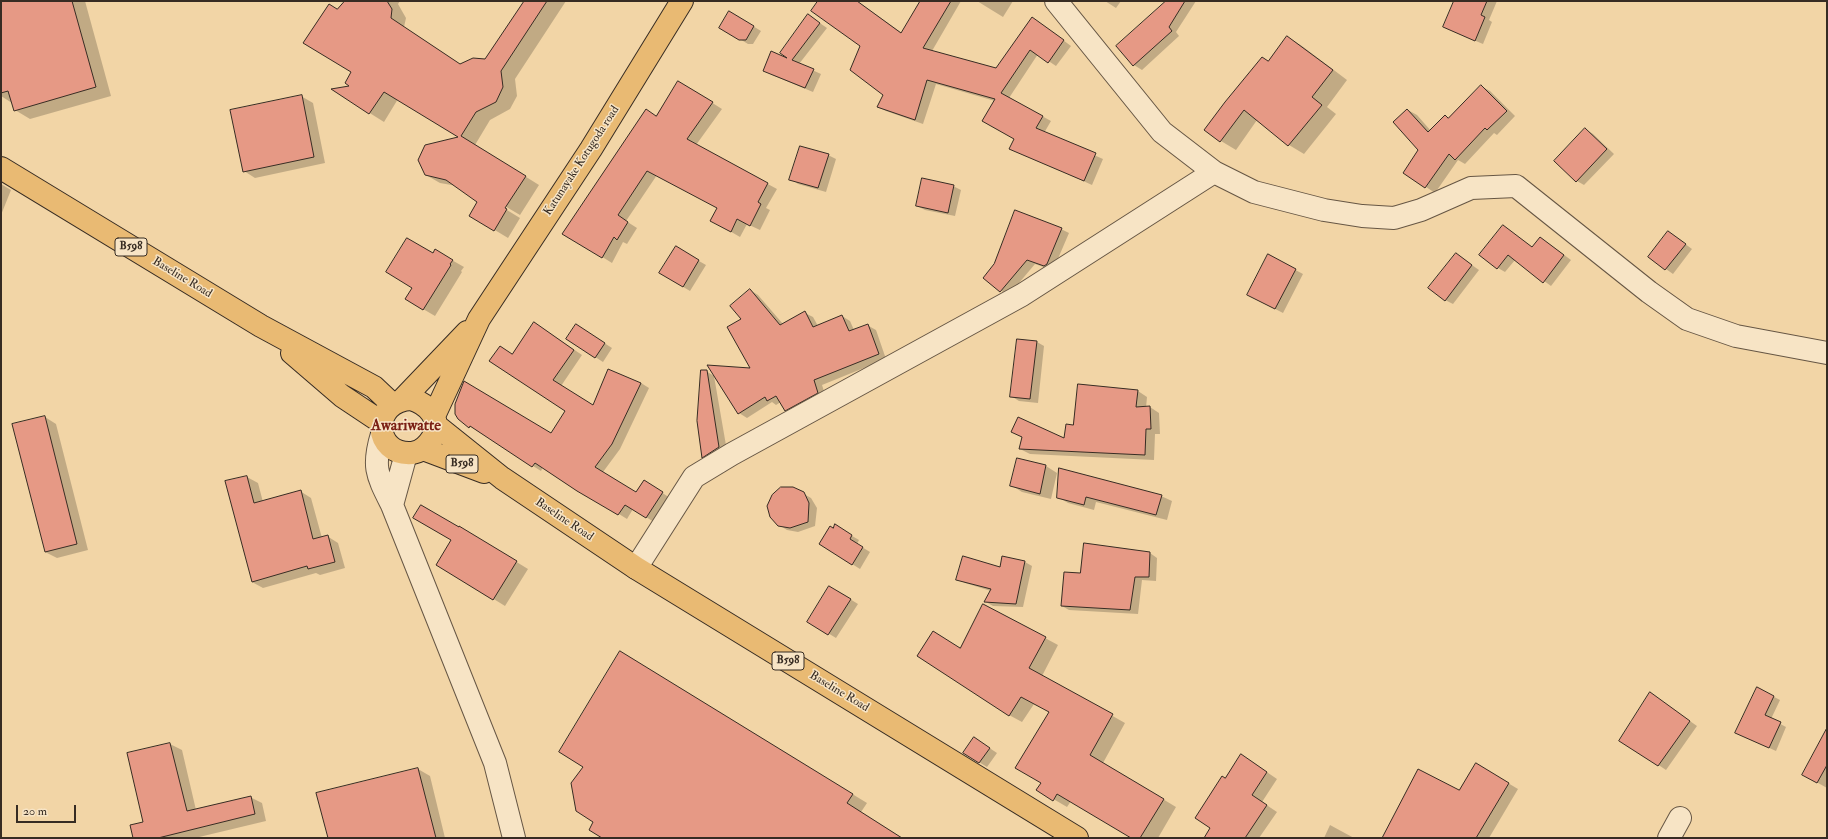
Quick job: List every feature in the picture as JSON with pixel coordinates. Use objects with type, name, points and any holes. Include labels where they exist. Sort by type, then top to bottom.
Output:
[{"type":"main road","name":"Katunayake Kotugoda road","points":[[435,421],[479,319],[591,149],[682,1]]},
{"type":"main road","name":"Baseline Road","points":[[1,168],[261,326],[374,387],[397,402]]},
{"type":"main road","name":"Katunayake Kotugoda road","points":[[397,402],[479,319]]},
{"type":"main road","name":"Baseline Road","points":[[261,326],[342,396],[382,428]]},
{"type":"main road","points":[[411,399],[421,402],[429,408],[435,421],[430,443],[414,451],[397,451],[387,444],[382,428],[385,411],[397,402],[411,399]]},
{"type":"main road","name":"Baseline Road","points":[[435,421],[502,478],[636,568],[1076,838]]},
{"type":"main road","name":"Baseline Road","points":[[414,451],[502,478]]},
{"type":"street","points":[[1056,1],[1162,132],[1214,172],[1254,192],[1324,210],[1362,216],[1394,218],[1421,210],[1471,188],[1516,186],[1649,292],[1687,319],[1736,336],[1827,352]]},
{"type":"street","points":[[636,568],[674,512],[694,478],[746,447],[1022,296],[1214,172]]},
{"type":"street","points":[[382,428],[376,453],[376,468],[495,763],[514,838]]},
{"type":"street","points":[[392,505],[414,451]]},
{"type":"street","points":[[1669,838],[1680,818]]},
{"type":"building","points":[[1,1],[72,1],[96,87],[14,111],[8,91],[1,93]]},
{"type":"building","points":[[345,1],[387,1],[392,9],[391,18],[460,64],[473,58],[485,59],[524,1],[547,1],[501,71],[503,87],[496,102],[476,112],[461,136],[526,176],[505,208],[507,209],[494,231],[469,216],[477,202],[446,180],[425,175],[418,160],[425,145],[458,137],[384,92],[369,114],[331,89],[349,86],[345,83],[351,72],[303,43],[329,4],[337,9]]},
{"type":"building","points":[[818,1],[857,1],[901,33],[920,1],[951,1],[923,48],[996,68],[1032,17],[1064,40],[1048,63],[1030,50],[1001,93],[1043,116],[1036,128],[1096,153],[1084,181],[1009,149],[1014,139],[982,121],[995,99],[927,80],[915,120],[877,107],[883,95],[850,70],[860,46],[811,11]]},
{"type":"building","points":[[1166,1],[1185,1],[1169,27],[1172,31],[1133,66],[1116,46]]},
{"type":"building","points":[[1454,1],[1487,1],[1481,15],[1485,17],[1475,41],[1443,27]]},
{"type":"building","points":[[729,11],[754,26],[746,40],[739,40],[719,28]]},
{"type":"building","points":[[808,14],[820,23],[792,60],[814,69],[805,88],[763,71],[771,51],[787,58],[780,53]]},
{"type":"building","points":[[1287,36],[1333,70],[1312,97],[1322,105],[1288,146],[1244,110],[1220,142],[1204,130],[1262,57],[1268,61]]},
{"type":"building","points":[[678,81],[713,102],[687,139],[768,183],[758,202],[761,204],[750,226],[737,219],[731,232],[710,221],[717,208],[647,171],[618,215],[628,222],[617,240],[614,237],[602,258],[562,234],[646,109],[656,116]]},
{"type":"building","points":[[1481,85],[1507,111],[1487,130],[1485,128],[1455,160],[1449,154],[1425,188],[1403,173],[1418,150],[1393,122],[1407,109],[1428,132],[1445,115],[1448,118]]},
{"type":"building","points":[[302,95],[314,157],[243,172],[230,110]]},
{"type":"building","points":[[1585,128],[1607,149],[1576,182],[1554,161]]},
{"type":"building","points":[[800,146],[829,154],[818,188],[789,180]]},
{"type":"building","points":[[922,178],[954,185],[948,213],[916,206]]},
{"type":"building","points":[[1015,210],[1062,228],[1047,264],[1044,266],[1027,260],[1000,292],[983,278],[994,264]]},
{"type":"building","points":[[1503,225],[1532,247],[1540,237],[1564,255],[1543,283],[1508,255],[1497,269],[1479,255]]},
{"type":"building","points":[[1668,231],[1686,244],[1665,270],[1648,257]]},
{"type":"building","points":[[407,238],[433,253],[435,249],[453,260],[423,310],[405,299],[412,288],[386,272]]},
{"type":"building","points":[[676,246],[699,260],[683,287],[659,273]]},
{"type":"building","points":[[1456,253],[1472,265],[1445,301],[1428,288]]},
{"type":"building","points":[[1268,254],[1296,269],[1275,309],[1247,295]]},
{"type":"building","points":[[750,289],[780,325],[805,311],[813,327],[842,315],[849,331],[868,324],[879,354],[814,380],[818,393],[785,411],[776,396],[767,401],[765,397],[738,414],[707,365],[750,368],[727,327],[741,319],[730,306]]},
{"type":"building","points":[[534,322],[574,350],[553,380],[593,405],[608,369],[641,383],[612,444],[595,467],[636,492],[644,480],[663,492],[646,518],[625,505],[618,515],[577,491],[535,463],[532,467],[470,426],[469,428],[458,419],[455,414],[455,404],[464,381],[551,433],[565,411],[489,361],[500,346],[512,354]]},
{"type":"building","points":[[576,324],[605,343],[595,358],[566,339]]},
{"type":"building","points":[[1017,339],[1037,341],[1030,399],[1010,397]]},
{"type":"building","points":[[701,370],[707,370],[719,447],[702,458],[697,421]]},
{"type":"building","points":[[1078,384],[1138,390],[1136,407],[1150,406],[1151,429],[1146,429],[1145,455],[1019,449],[1022,437],[1011,432],[1018,417],[1064,438],[1066,424],[1073,425]]},
{"type":"building","points":[[45,416],[77,544],[45,552],[12,424]]},
{"type":"building","points":[[1017,458],[1046,465],[1040,494],[1010,486]]},
{"type":"building","points":[[1059,468],[1162,495],[1156,515],[1086,497],[1084,505],[1057,498]]},
{"type":"building","points":[[247,476],[254,503],[301,490],[313,539],[328,535],[335,562],[308,569],[307,566],[252,582],[225,481]]},
{"type":"building","points":[[781,487],[793,487],[804,492],[809,503],[808,522],[790,528],[778,526],[770,517],[767,506],[772,495]]},
{"type":"building","points":[[421,505],[517,561],[493,600],[436,565],[451,540],[413,518]]},
{"type":"building","points":[[835,524],[852,535],[850,539],[863,547],[852,565],[819,544],[830,526],[833,528]]},
{"type":"building","points":[[1084,543],[1150,552],[1149,577],[1135,577],[1130,610],[1061,606],[1064,572],[1080,573]]},
{"type":"building","points":[[963,556],[1000,567],[1002,556],[1025,561],[1016,604],[984,602],[991,589],[956,580]]},
{"type":"building","points":[[829,586],[851,599],[828,635],[807,622]]},
{"type":"building","points":[[983,604],[1046,637],[1029,668],[1113,714],[1090,755],[1164,799],[1140,838],[1131,838],[1057,794],[1053,801],[1036,790],[1041,783],[1015,768],[1049,712],[1021,697],[1009,716],[917,656],[933,631],[960,648]]},
{"type":"building","points":[[620,651],[853,794],[847,803],[902,838],[602,838],[589,830],[593,822],[576,811],[571,783],[583,767],[559,752]]},
{"type":"building","points":[[1757,687],[1774,696],[1765,715],[1781,722],[1769,748],[1735,733]]},
{"type":"building","points":[[1650,692],[1690,721],[1658,766],[1619,741]]},
{"type":"building","points":[[1827,728],[1827,765],[1817,783],[1802,775]]},
{"type":"building","points":[[974,737],[990,748],[979,763],[963,753]]},
{"type":"building","points":[[170,743],[187,811],[251,796],[255,814],[158,838],[133,838],[130,825],[143,822],[127,753]]},
{"type":"building","points":[[1241,754],[1267,772],[1252,795],[1267,805],[1245,838],[1204,838],[1210,828],[1195,818],[1222,776],[1225,778]]},
{"type":"building","points":[[1476,763],[1509,783],[1476,838],[1382,838],[1418,769],[1459,790]]},
{"type":"building","points":[[418,768],[436,838],[328,838],[316,793]]},
{"type":"district","name":"Awariwatte","points":[[406,427]]}]
